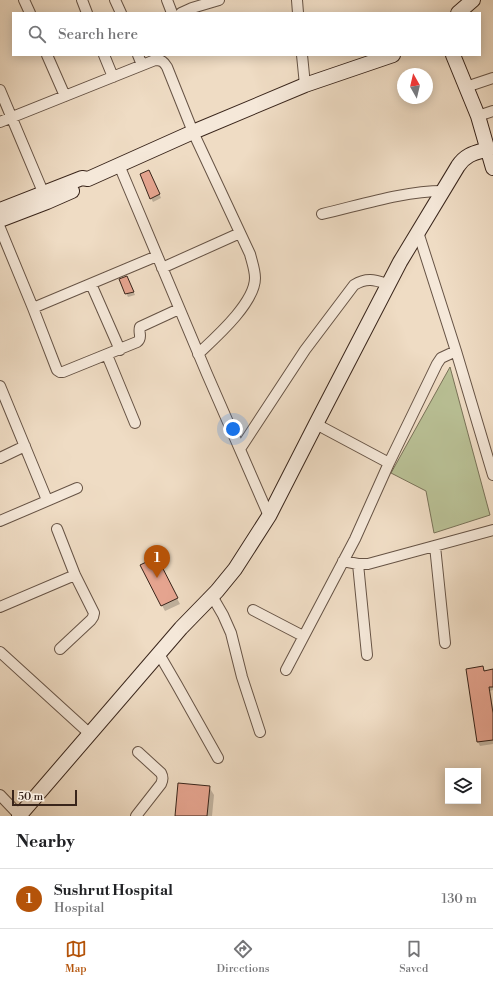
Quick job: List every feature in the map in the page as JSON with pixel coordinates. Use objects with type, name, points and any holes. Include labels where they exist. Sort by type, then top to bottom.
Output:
[{"type":"street","points":[[24,0],[30,12]]},
{"type":"street","points":[[82,0],[87,12]]},
{"type":"street","points":[[115,0],[121,12]]},
{"type":"street","points":[[167,0],[172,12]]},
{"type":"street","points":[[297,0],[298,12]]},
{"type":"street","points":[[459,12],[473,0]]},
{"type":"street","points":[[183,12],[213,1]]},
{"type":"street","points":[[47,56],[65,96]]},
{"type":"street","points":[[104,56],[113,77]]},
{"type":"street","points":[[138,56],[142,65]]},
{"type":"street","points":[[302,56],[305,86]]},
{"type":"street","points":[[0,220],[47,202],[84,185],[88,179],[193,132],[305,86],[390,56]]},
{"type":"street","points":[[453,56],[490,149],[493,168]]},
{"type":"street","points":[[0,122],[156,60],[160,57],[167,67],[193,132],[250,254],[254,266],[255,279],[252,291],[243,306],[224,329],[198,354]]},
{"type":"street","points":[[466,87],[493,78]]},
{"type":"street","points":[[0,90],[43,192]]},
{"type":"street","points":[[478,116],[493,111]]},
{"type":"street","points":[[0,795],[19,816],[158,654],[235,569],[269,516],[388,284],[443,190],[462,160],[469,155],[490,149]]},
{"type":"street","points":[[119,165],[198,354],[269,516]]},
{"type":"street","points":[[0,210],[82,178],[88,179]]},
{"type":"street","points":[[322,214],[412,193],[443,190]]},
{"type":"street","points":[[0,228],[57,370],[60,372],[140,341],[141,338],[139,330],[142,326],[179,309]]},
{"type":"street","points":[[418,232],[456,351],[493,475]]},
{"type":"street","points":[[162,268],[240,233]]},
{"type":"street","points":[[33,308],[157,256]]},
{"type":"street","points":[[240,449],[305,350],[354,286],[367,280],[375,280],[388,284]]},
{"type":"street","points":[[91,284],[120,350]]},
{"type":"street","points":[[286,670],[354,539],[437,364],[441,358],[456,351]]},
{"type":"street","points":[[107,355],[135,423]]},
{"type":"street","points":[[0,386],[47,500]]},
{"type":"street","points":[[316,424],[389,463]]},
{"type":"street","points":[[0,458],[25,446]]},
{"type":"street","points":[[0,521],[77,488]]},
{"type":"street","points":[[57,529],[75,575],[94,613],[91,620],[60,649]]},
{"type":"street","points":[[343,561],[368,564],[493,530]]},
{"type":"street","points":[[435,546],[444,643]]},
{"type":"street","points":[[358,564],[367,654]]},
{"type":"street","points":[[0,608],[75,575]]},
{"type":"street","points":[[212,596],[223,614],[230,633],[260,732]]},
{"type":"street","points":[[253,610],[304,636]]},
{"type":"street","points":[[0,652],[90,734]]},
{"type":"street","points":[[158,654],[218,758]]},
{"type":"street","points":[[136,816],[163,780],[163,776],[138,752]]},
{"type":"green space","points":[[450,367],[490,515],[434,533],[426,491],[391,473]]},
{"type":"building","points":[[149,170],[160,194],[150,199],[140,174]]},
{"type":"building","points":[[127,276],[134,292],[125,294],[119,279]]},
{"type":"building","points":[[157,557],[178,598],[161,606],[140,565]]},
{"type":"building","points":[[483,666],[484,671],[493,669],[493,687],[489,687],[493,713],[493,740],[477,742],[466,669]]},
{"type":"building","points":[[178,783],[210,786],[207,816],[175,816]]},
{"type":"place","name":"Sushrut Hospital","points":[[157,578]]}]
